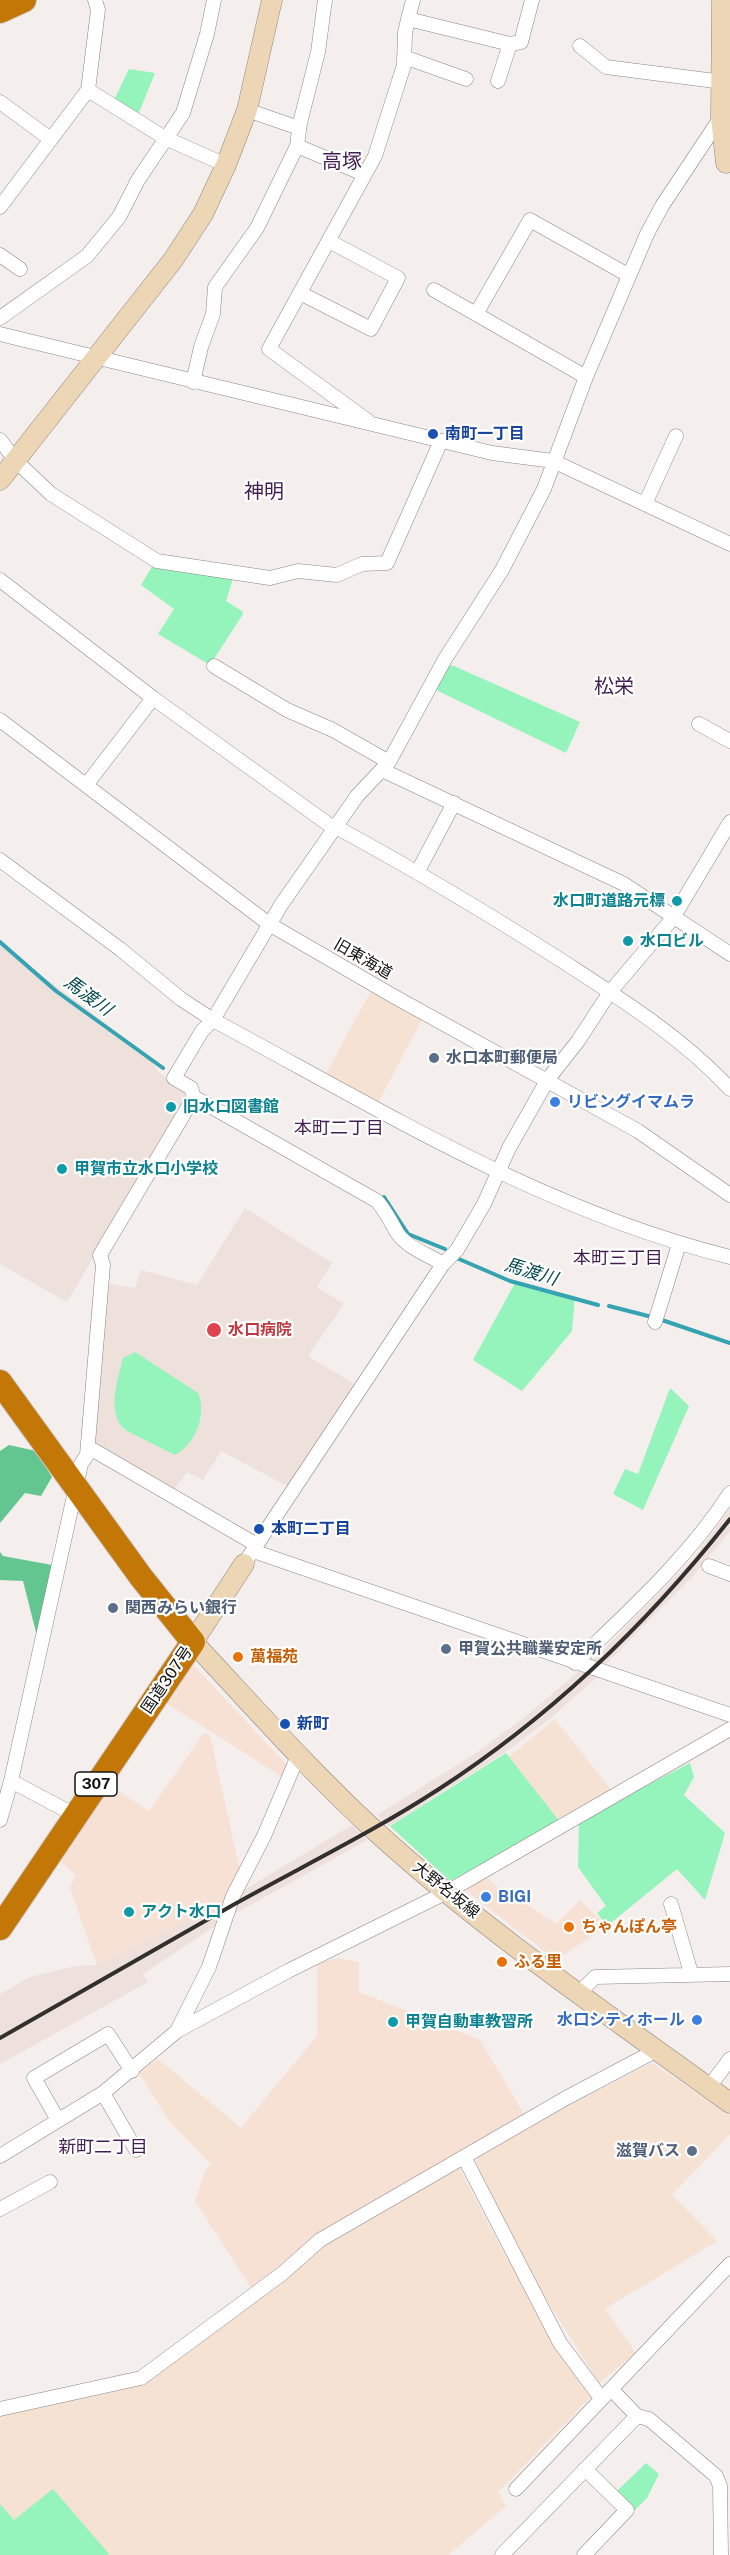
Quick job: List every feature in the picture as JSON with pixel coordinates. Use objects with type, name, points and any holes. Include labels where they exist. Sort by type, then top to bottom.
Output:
[{"type":"highway","points":[[0,11],[24,0]]},
{"type":"highway","name":"国道307号","points":[[0,1383],[141,1576],[193,1642],[0,1928]]},
{"type":"street","points":[[0,207],[88,90],[98,10],[95,0]]},
{"type":"street","points":[[0,318],[87,256],[119,218],[138,180],[183,112],[207,34],[214,0]]},
{"type":"street","points":[[0,480],[173,260],[203,214],[226,165],[247,110],[272,0]]},
{"type":"street","points":[[193,382],[201,347],[213,314],[215,287],[257,228],[297,146],[299,128],[314,69],[325,0]]},
{"type":"street","points":[[374,425],[269,349],[375,156],[404,65],[408,19],[413,0]]},
{"type":"street","points":[[408,19],[510,44],[521,42],[532,0]]},
{"type":"street","points":[[722,0],[721,117],[728,170]]},
{"type":"street","points":[[498,81],[510,44]]},
{"type":"street","points":[[580,46],[606,67],[723,82]]},
{"type":"street","points":[[404,57],[466,80]]},
{"type":"street","points":[[88,90],[165,138],[226,165]]},
{"type":"street","points":[[0,102],[50,138]]},
{"type":"street","points":[[247,110],[299,128]]},
{"type":"street","points":[[443,1264],[408,1244],[399,1235],[387,1212],[377,1201],[194,1096],[190,1088],[174,1078],[202,1031],[213,1020],[269,924],[357,796],[385,766],[445,659],[516,545],[543,489],[628,275],[663,206],[721,117]]},
{"type":"street","points":[[297,146],[364,174]]},
{"type":"street","points":[[476,314],[530,220],[628,275]]},
{"type":"street","points":[[300,293],[371,329],[398,278],[328,241]]},
{"type":"street","points":[[0,255],[20,269]]},
{"type":"street","points":[[434,290],[586,377]]},
{"type":"street","points":[[0,334],[492,453],[553,461],[730,544]]},
{"type":"street","points":[[645,504],[676,436]]},
{"type":"street","points":[[0,441],[51,494],[157,561],[270,578],[298,571],[337,575],[362,564],[387,563],[441,441]]},
{"type":"street","points":[[0,580],[153,698],[335,828],[418,871],[610,992],[709,1066],[730,1089]]},
{"type":"street","points":[[214,666],[287,710],[333,730],[385,766],[454,803],[624,884],[730,954]]},
{"type":"street","points":[[87,784],[153,698]]},
{"type":"street","name":"旧東海道","points":[[0,720],[269,924],[395,997],[548,1079],[638,1131],[730,1196]]},
{"type":"street","points":[[699,724],[730,741]]},
{"type":"street","points":[[418,871],[454,803]]},
{"type":"street","points":[[193,1642],[443,1264],[457,1250],[499,1174],[508,1149],[548,1079],[578,1041],[610,992],[673,918],[730,822]]},
{"type":"street","points":[[0,860],[120,949],[181,999],[213,1020],[499,1174],[610,1220],[679,1244],[730,1257]]},
{"type":"street","points":[[0,1820],[11,1781],[81,1464],[87,1455],[103,1264],[100,1256],[194,1096]]},
{"type":"street","points":[[655,1320],[679,1244]]},
{"type":"street","points":[[88,1447],[251,1553],[730,1715]]},
{"type":"street","points":[[575,1664],[675,1564],[704,1530],[730,1493]]},
{"type":"street","points":[[709,1566],[730,1574]]},
{"type":"street","name":"大野名坂線","points":[[193,1642],[298,1756],[372,1828],[447,1892],[579,1993],[730,2103]]},
{"type":"street","points":[[0,2156],[103,2093],[177,2031],[288,1971],[447,1892],[730,1729]]},
{"type":"street","points":[[177,2031],[209,1967],[233,1896],[264,1836],[298,1756]]},
{"type":"street","points":[[11,1781],[75,1815]]},
{"type":"street","points":[[671,1904],[691,1973]]},
{"type":"street","points":[[579,1993],[595,1977],[691,1973],[730,1974]]},
{"type":"street","points":[[58,2120],[34,2078],[108,2034],[132,2070]]},
{"type":"street","points":[[0,2409],[141,2378],[283,2273],[320,2240],[566,2098],[657,2050]]},
{"type":"street","points":[[709,2087],[730,2059]]},
{"type":"street","points":[[103,2093],[136,2150]]},
{"type":"street","points":[[464,2157],[560,2343],[606,2394],[637,2416],[649,2418],[725,2484],[721,2555]]},
{"type":"street","points":[[0,2210],[50,2182]]},
{"type":"street","points":[[516,2488],[730,2264]]},
{"type":"street","points":[[502,2555],[637,2416]]},
{"type":"street","points":[[584,2555],[627,2510],[585,2469]]},
{"type":"shaded area","points":[[0,944],[150,1057],[158,1072],[184,1091],[186,1102],[67,1302],[0,1264]]},
{"type":"shaded area","points":[[376,990],[423,1017],[378,1103],[324,1077],[371,991]]},
{"type":"shaded area","name":"水口病院","points":[[245,1208],[332,1263],[317,1287],[344,1304],[308,1356],[356,1385],[289,1487],[221,1451],[203,1480],[187,1472],[175,1489],[90,1442],[106,1283],[135,1288],[141,1270],[197,1285]]},
{"type":"shaded area","points":[[730,1509],[730,1531],[694,1575],[603,1667],[590,1663],[692,1560]]},
{"type":"shaded area","points":[[193,1665],[288,1766],[282,1777],[160,1699],[185,1668]]},
{"type":"shaded area","points":[[579,1671],[597,1677],[551,1718],[507,1751],[389,1826],[377,1815],[476,1753],[526,1716]]},
{"type":"shaded area","points":[[555,1719],[613,1792],[560,1822],[509,1757]]},
{"type":"shaded area","points":[[204,1733],[210,1735],[241,1875],[231,1898],[97,1965],[70,1888],[76,1875],[54,1856],[106,1783],[149,1811]]},
{"type":"shaded area","points":[[352,1825],[367,1840],[224,1920],[143,1974],[148,1982],[0,2064],[0,1994],[30,1977],[75,1966],[97,1965],[231,1898]]},
{"type":"shaded area","points":[[485,1875],[503,1893],[506,1890],[556,1924],[580,1900],[607,1926],[556,1960],[465,1890]]},
{"type":"shaded area","name":"甲賀自動車教習所","points":[[338,1958],[359,1962],[359,1992],[480,2040],[525,2116],[320,2234],[251,2288],[195,2201],[205,2171],[317,2036],[317,1963]]},
{"type":"shaded area","points":[[158,2059],[241,2128],[211,2164],[170,2122],[139,2073]]},
{"type":"shaded area","name":"滋賀バス","points":[[652,2063],[730,2115],[730,2134],[672,2195],[717,2241],[605,2309],[636,2353],[599,2383],[538,2286],[476,2165],[477,2158],[567,2106]]},
{"type":"shaded area","points":[[458,2166],[508,2261],[512,2260],[592,2396],[498,2492],[506,2506],[448,2555],[0,2555],[0,2415],[123,2390],[156,2375],[235,2318],[337,2234]]},
{"type":"green space","points":[[129,69],[155,73],[138,115],[114,100]]},
{"type":"green space","points":[[153,565],[234,575],[226,601],[243,614],[210,665],[158,634],[174,609],[141,585]]},
{"type":"green space","points":[[446,665],[454,666],[580,722],[566,753],[434,689]]},
{"type":"green space","points":[[515,1283],[575,1296],[572,1331],[522,1391],[473,1360]]},
{"type":"green space","points":[[135,1352],[198,1393],[201,1410],[198,1428],[189,1443],[175,1455],[127,1431],[116,1416],[116,1386],[123,1358]]},
{"type":"green space","points":[[670,1388],[689,1406],[643,1510],[613,1494],[625,1469],[638,1474]]},
{"type":"green space","points":[[9,1445],[36,1451],[52,1477],[41,1496],[25,1493],[0,1523],[0,1451]]},
{"type":"green space","points":[[0,1552],[3,1556],[52,1565],[37,1636],[23,1581],[0,1580]]},
{"type":"green space","points":[[506,1753],[560,1822],[450,1881],[390,1826]]},
{"type":"green space","points":[[690,1763],[694,1777],[684,1795],[725,1833],[705,1900],[677,1869],[607,1926],[597,1913],[606,1906],[578,1867],[579,1821]]},
{"type":"green space","points":[[646,2463],[659,2474],[647,2498],[634,2511],[615,2493]]},
{"type":"green space","points":[[53,2489],[108,2555],[0,2555],[0,2504],[14,2520]]},
{"type":"waterway","name":"馬渡川","points":[[0,942],[56,991],[163,1068]]},
{"type":"waterway","name":"馬渡川","points":[[384,1197],[408,1234],[445,1249]]},
{"type":"waterway","name":"馬渡川","points":[[459,1259],[510,1281],[598,1305]]},
{"type":"waterway","name":"馬渡川","points":[[609,1306],[652,1317]]},
{"type":"waterway","name":"馬渡川","points":[[659,1319],[730,1343]]},
{"type":"railway","points":[[0,2038],[233,1905],[389,1820],[480,1761],[520,1731],[595,1666],[666,1595],[730,1519]]},
{"type":"place","name":"南町一丁目","points":[[433,434]]},
{"type":"place","name":"水口町道路元標","points":[[677,901]]},
{"type":"place","name":"水口ビル","points":[[628,941]]},
{"type":"place","name":"水口本町郵便局","points":[[434,1058]]},
{"type":"place","name":"リビングイマムラ","points":[[555,1102]]},
{"type":"place","name":"旧水口図書館","points":[[171,1107]]},
{"type":"place","name":"甲賀市立水口小学校","points":[[62,1169]]},
{"type":"place","name":"水口病院","points":[[214,1330]]},
{"type":"place","name":"本町二丁目","points":[[259,1529]]},
{"type":"place","name":"関西みらい銀行","points":[[113,1608]]},
{"type":"place","name":"甲賀公共職業安定所","points":[[446,1649]]},
{"type":"place","name":"萬福苑","points":[[238,1657]]},
{"type":"place","name":"新町","points":[[285,1724]]},
{"type":"place","name":"BIGI","points":[[486,1897]]},
{"type":"place","name":"アクト水口","points":[[129,1912]]},
{"type":"place","name":"ちゃんぽん亭","points":[[569,1927]]},
{"type":"place","name":"ふる里","points":[[502,1962]]},
{"type":"place","name":"水口シティホール","points":[[697,2020]]},
{"type":"place","name":"甲賀自動車教習所","points":[[393,2022]]},
{"type":"place","name":"滋賀バス","points":[[692,2151]]},
{"type":"district","name":"高塚","points":[[342,162]]},
{"type":"district","name":"神明","points":[[264,492]]},
{"type":"district","name":"松栄","points":[[614,687]]},
{"type":"district","name":"本町二丁目","points":[[339,1128]]},
{"type":"district","name":"本町三丁目","points":[[618,1258]]},
{"type":"district","name":"新町二丁目","points":[[103,2147]]}]
